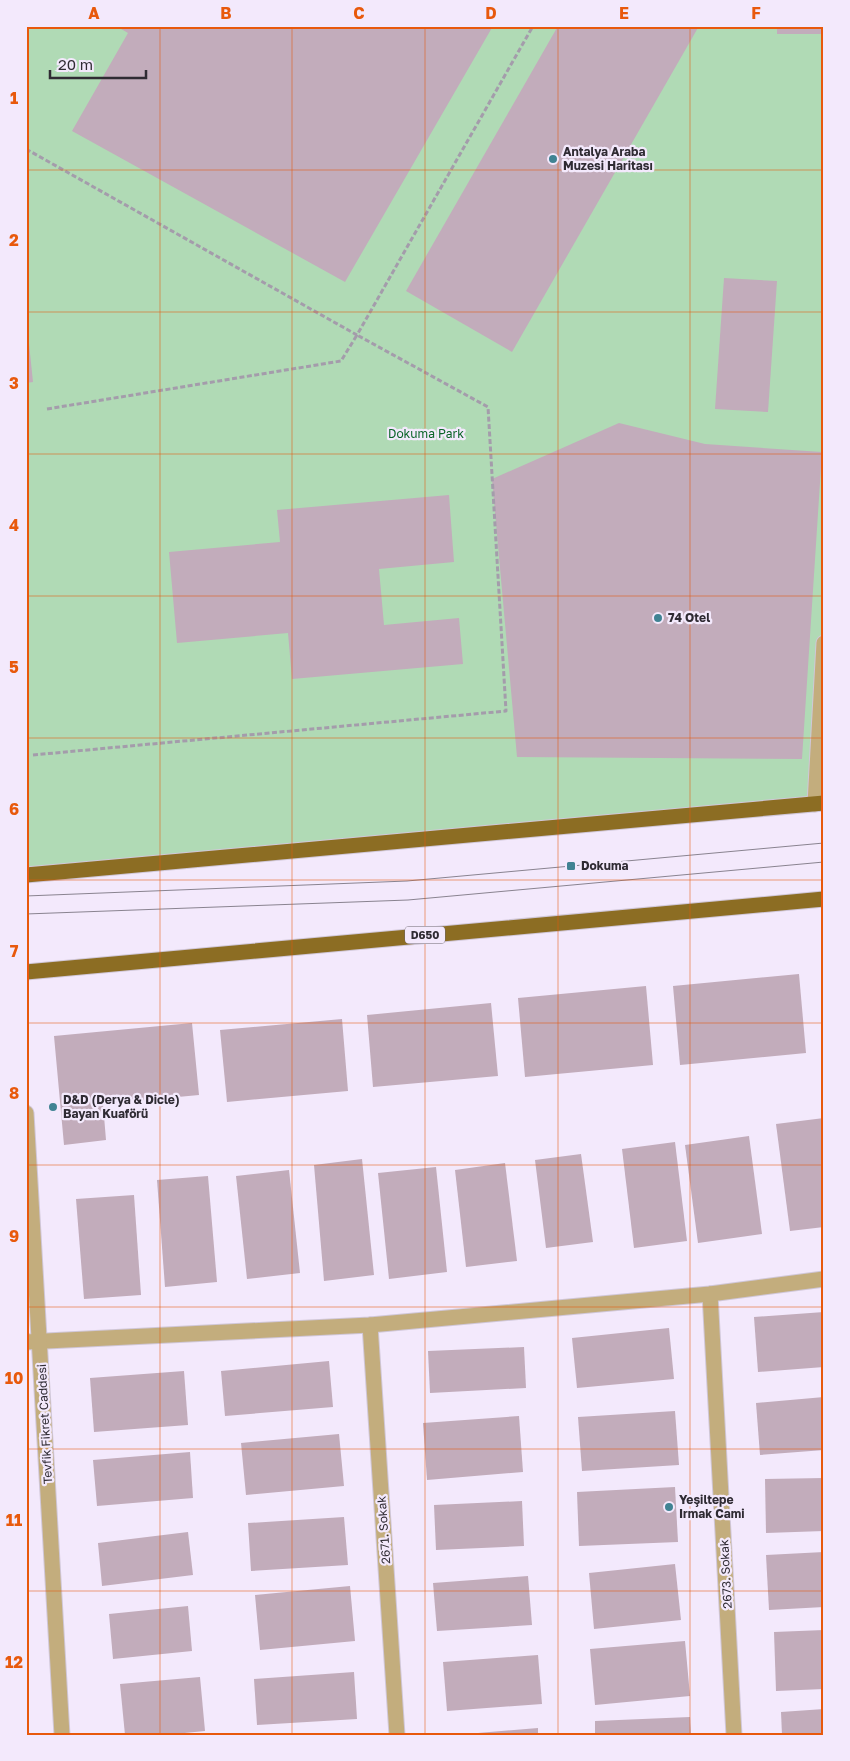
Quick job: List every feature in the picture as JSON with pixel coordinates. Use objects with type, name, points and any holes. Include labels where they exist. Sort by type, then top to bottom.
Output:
[{"type":"highway","points":[[26,875],[819,804]]},
{"type":"highway","name":"D650","points":[[26,972],[824,899]]},
{"type":"street","points":[[819,804],[824,642]]},
{"type":"street","name":"Tevfik Fikret Caddesi","points":[[26,1113],[33,1341],[62,1735]]},
{"type":"street","points":[[33,1341],[370,1325],[710,1294],[824,1279]]},
{"type":"street","name":"2673. Sokak","points":[[710,1294],[734,1735]]},
{"type":"street","name":"2671. Sokak","points":[[370,1325],[397,1735]]},
{"type":"path","points":[[47,409],[342,361],[533,26]]},
{"type":"path","points":[[26,149],[488,407],[506,711],[33,755]]},
{"type":"green space","name":"Dokuma Park","points":[[26,26],[824,26],[824,627],[815,804],[26,869]]},
{"type":"building","points":[[116,26],[493,26],[345,282],[72,131],[128,33]]},
{"type":"building","name":"Antalya Araba Muzesi Haritası","points":[[558,26],[699,26],[512,352],[406,291]]},
{"type":"building","points":[[777,26],[824,26],[824,34],[777,34]]},
{"type":"building","points":[[724,278],[777,281],[768,412],[715,409]]},
{"type":"building","points":[[26,334],[28,334],[33,382],[26,383]]},
{"type":"building","name":"74 Otel","points":[[619,423],[705,444],[822,452],[802,759],[517,757],[492,479]]},
{"type":"building","points":[[449,495],[454,562],[379,569],[384,625],[459,618],[463,664],[292,679],[288,633],[177,643],[169,552],[280,542],[277,510]]},
{"type":"building","points":[[799,974],[806,1053],[680,1065],[673,986]]},
{"type":"building","points":[[646,986],[653,1065],[525,1077],[518,998]]},
{"type":"building","points":[[491,1003],[498,1076],[373,1087],[367,1015]]},
{"type":"building","points":[[342,1019],[348,1091],[227,1102],[220,1030]]},
{"type":"building","points":[[192,1023],[199,1095],[103,1104],[106,1140],[64,1145],[54,1036]]},
{"type":"building","points":[[824,1118],[824,1227],[790,1231],[776,1124]]},
{"type":"building","points":[[749,1136],[762,1234],[698,1243],[685,1145]]},
{"type":"building","points":[[675,1142],[687,1241],[634,1248],[622,1149]]},
{"type":"building","points":[[581,1154],[593,1242],[546,1248],[535,1160]]},
{"type":"building","points":[[362,1159],[374,1275],[324,1281],[314,1165]]},
{"type":"building","points":[[505,1163],[517,1261],[466,1267],[455,1170]]},
{"type":"building","points":[[436,1167],[447,1272],[389,1279],[378,1173]]},
{"type":"building","points":[[289,1170],[300,1273],[247,1279],[236,1176]]},
{"type":"building","points":[[208,1176],[217,1282],[165,1287],[157,1180]]},
{"type":"building","points":[[134,1195],[141,1295],[84,1299],[76,1199]]},
{"type":"building","points":[[824,1312],[824,1367],[758,1372],[754,1317]]},
{"type":"building","points":[[669,1328],[674,1379],[577,1388],[572,1338]]},
{"type":"building","points":[[524,1347],[526,1388],[430,1393],[428,1351]]},
{"type":"building","points":[[329,1361],[333,1407],[225,1416],[221,1371]]},
{"type":"building","points":[[184,1371],[188,1425],[94,1432],[90,1378]]},
{"type":"building","points":[[824,1397],[824,1450],[760,1455],[756,1403]]},
{"type":"building","points":[[675,1411],[679,1465],[582,1471],[578,1417]]},
{"type":"building","points":[[519,1416],[523,1472],[427,1480],[423,1423]]},
{"type":"building","points":[[339,1434],[344,1486],[246,1495],[241,1443]]},
{"type":"building","points":[[190,1452],[193,1498],[97,1506],[93,1460]]},
{"type":"building","points":[[824,1478],[824,1531],[766,1533],[765,1479]]},
{"type":"building","points":[[675,1487],[678,1542],[579,1546],[577,1492]]},
{"type":"building","points":[[522,1501],[524,1546],[436,1550],[434,1505]]},
{"type":"building","points":[[344,1517],[348,1565],[251,1571],[248,1523]]},
{"type":"building","points":[[188,1532],[193,1575],[102,1586],[98,1543]]},
{"type":"building","points":[[824,1552],[824,1607],[769,1610],[766,1555]]},
{"type":"building","points":[[675,1564],[681,1620],[594,1629],[589,1573]]},
{"type":"building","points":[[528,1576],[532,1625],[437,1631],[433,1583]]},
{"type":"building","points":[[350,1586],[355,1641],[260,1650],[255,1595]]},
{"type":"building","points":[[188,1606],[192,1651],[113,1659],[109,1614]]},
{"type":"building","points":[[824,1630],[824,1689],[776,1691],[774,1632]]},
{"type":"building","points":[[685,1641],[690,1696],[595,1705],[590,1649]]},
{"type":"building","points":[[538,1655],[542,1704],[447,1711],[443,1662]]},
{"type":"building","points":[[354,1672],[357,1719],[257,1725],[254,1679]]},
{"type":"building","points":[[200,1677],[205,1731],[164,1735],[125,1735],[120,1684]]},
{"type":"building","points":[[824,1709],[824,1735],[782,1735],[781,1712]]},
{"type":"building","points":[[690,1717],[691,1735],[595,1735],[595,1721]]},
{"type":"building","points":[[538,1728],[538,1735],[478,1735],[478,1733]]},
{"type":"tram line","points":[[26,896],[407,881],[824,843]]},
{"type":"tram line","points":[[26,914],[408,900],[824,862]]},
{"type":"place","name":"Antalya Araba Muzesi Haritası","points":[[553,159]]},
{"type":"place","name":"74 Otel","points":[[658,618]]},
{"type":"place","name":"Dokuma","points":[[571,866]]},
{"type":"place","name":"D&D (Derya & Dicle) Bayan Kuaförü","points":[[53,1107]]},
{"type":"place","name":"Yeşiltepe Irmak Cami","points":[[669,1507]]}]
